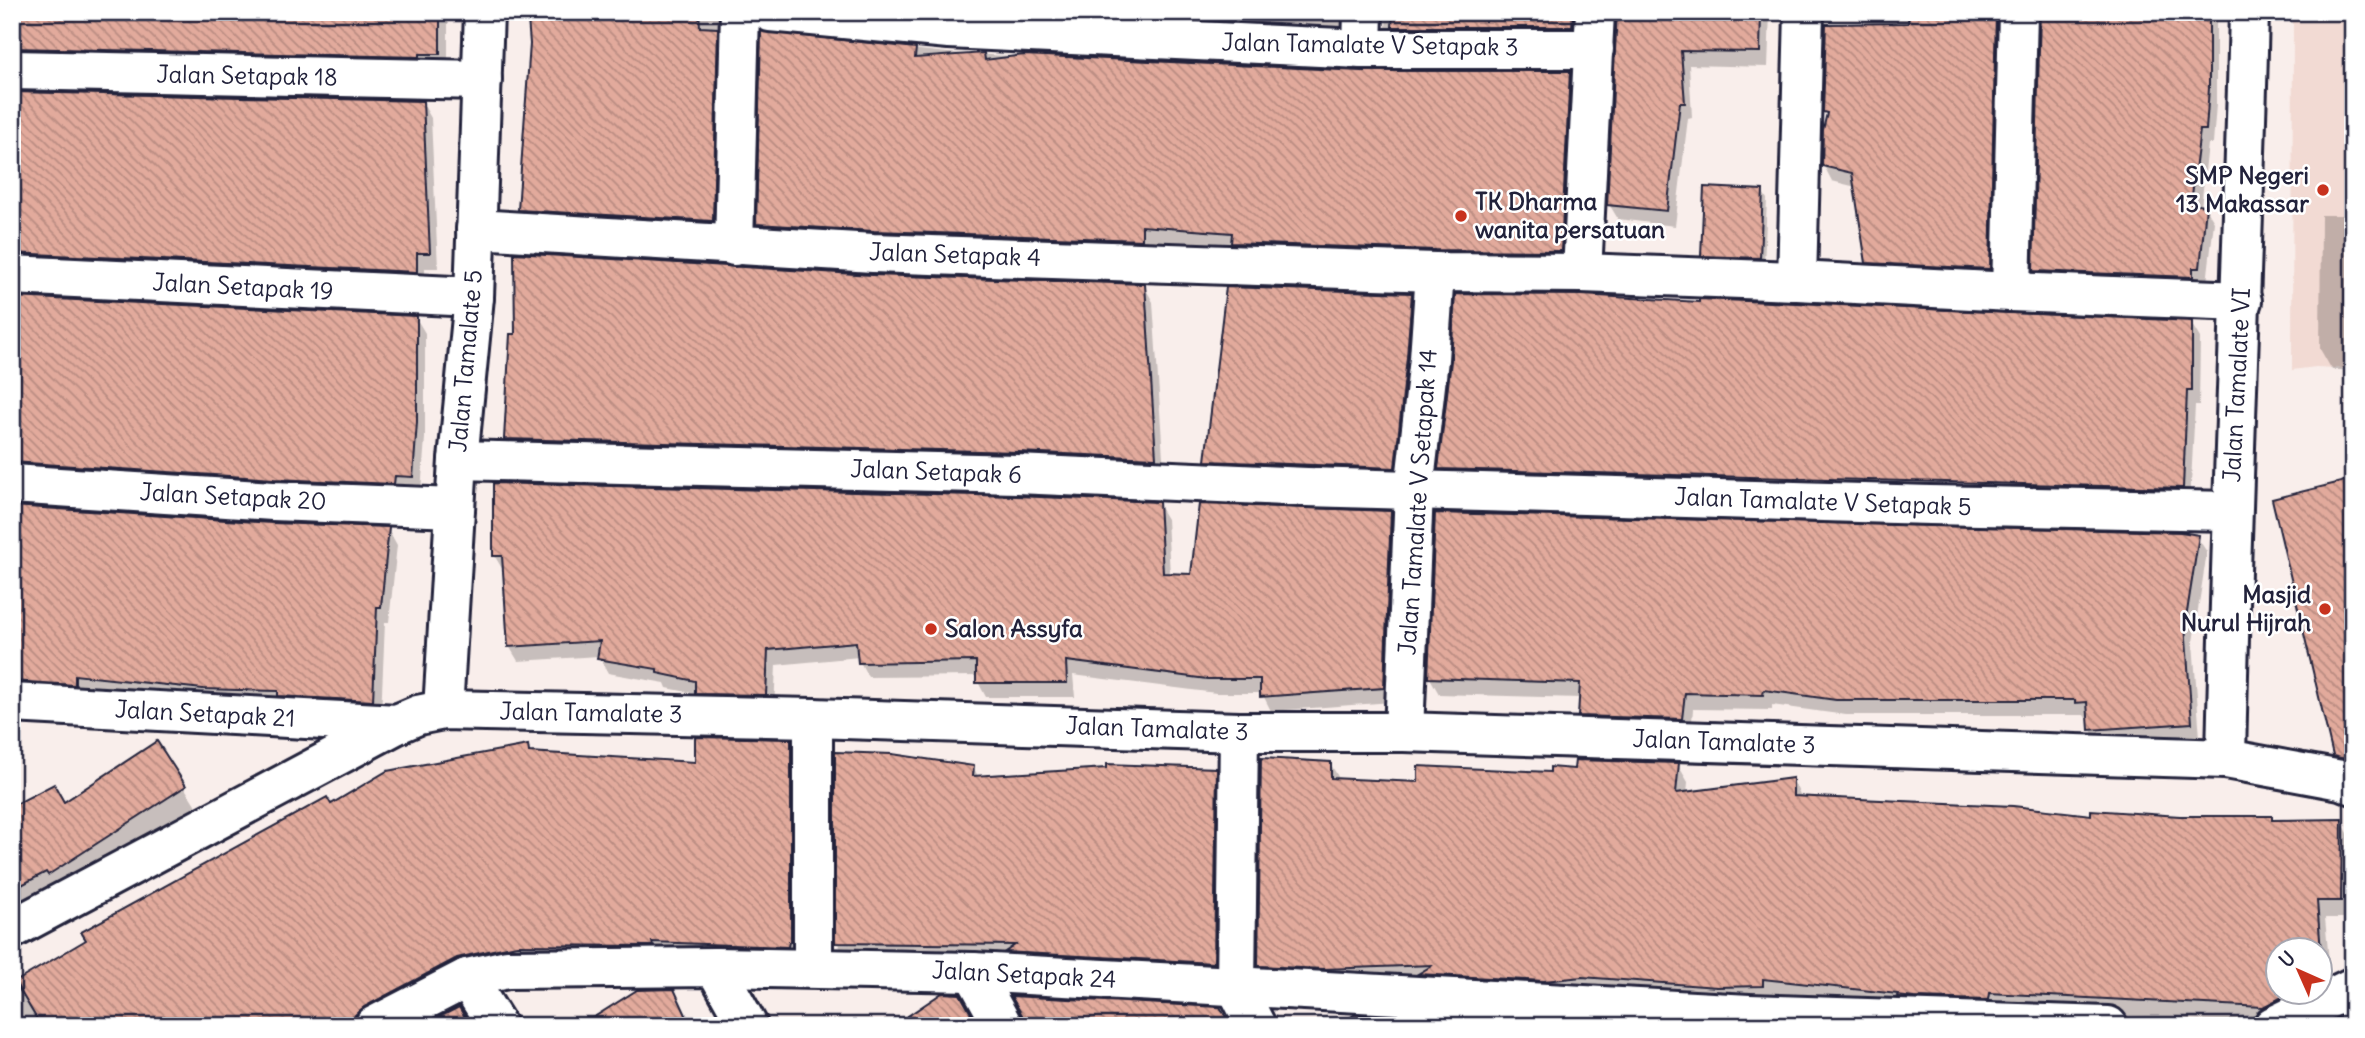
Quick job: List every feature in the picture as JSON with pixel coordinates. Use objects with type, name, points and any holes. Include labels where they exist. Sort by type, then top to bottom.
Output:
[{"type":"street","name":"Jalan Tamalate 5","points":[[443,710],[458,460],[474,297],[484,12]]},
{"type":"street","points":[[734,246],[740,12]]},
{"type":"street","name":"Jalan Tamalate V Setapak 3","points":[[770,12],[949,21],[1362,31],[1595,31]]},
{"type":"street","points":[[1797,281],[1804,12]]},
{"type":"street","points":[[2011,292],[2018,12]]},
{"type":"street","name":"Jalan Tamalate VI","points":[[2226,759],[2231,510],[2242,301],[2249,12]]},
{"type":"street","points":[[1582,273],[1595,31]]},
{"type":"street","name":"Jalan Setapak 18","points":[[12,70],[482,80]]},
{"type":"street","name":"Jalan Setapak 4","points":[[477,229],[887,253],[1435,272],[1582,273],[2242,301]]},
{"type":"street","name":"Jalan Tamalate V Setapak 14","points":[[1404,732],[1414,490],[1429,359],[1435,272]]},
{"type":"street","name":"Jalan Setapak 19","points":[[12,275],[474,297]]},
{"type":"street","name":"Jalan Setapak 6","points":[[458,460],[1017,474],[1414,490]]},
{"type":"street","name":"Jalan Setapak 20","points":[[12,484],[455,508]]},
{"type":"street","name":"Jalan Tamalate V Setapak 5","points":[[1414,490],[2231,510]]},
{"type":"street","name":"Jalan Setapak 21","points":[[12,703],[397,724]]},
{"type":"street","name":"Jalan Tamalate 3","points":[[12,929],[397,724],[418,715],[443,710],[813,718],[1239,732],[1404,732],[2226,759],[2341,780],[2353,785]]},
{"type":"street","points":[[813,718],[813,968]]},
{"type":"street","points":[[1239,732],[1236,987],[1256,1026]]},
{"type":"street","points":[[715,967],[748,1026]]},
{"type":"street","name":"Jalan Setapak 24","points":[[374,1026],[467,978],[507,969],[715,967],[973,972],[1236,987],[1501,1014],[2108,1026]]},
{"type":"street","points":[[973,972],[1003,1026]]},
{"type":"street","points":[[467,978],[497,1026]]},
{"type":"street","points":[[2273,1026],[2353,987]]},
{"type":"shaded area","name":"SMP Negeri 13 Makassar","points":[[2293,12],[2353,12],[2353,369],[2316,367],[2292,370]]},
{"type":"building","points":[[12,12],[440,12],[440,54],[420,54],[420,57],[12,48]]},
{"type":"building","points":[[597,12],[699,12],[700,27],[718,28],[713,221],[518,210],[530,44],[528,19]]},
{"type":"building","points":[[1393,12],[1573,12],[1572,27],[1392,27]]},
{"type":"building","points":[[1617,12],[1761,12],[1760,52],[1681,51],[1685,103],[1680,103],[1667,211],[1607,205]]},
{"type":"building","points":[[1909,12],[1996,12],[1990,269],[1866,263],[1852,173],[1822,166],[1823,130],[1827,113],[1823,112],[1826,24],[1908,23]]},
{"type":"building","points":[[2040,12],[2209,12],[2206,130],[2200,130],[2191,204],[2206,206],[2200,268],[2193,268],[2193,277],[2033,271]]},
{"type":"building","points":[[761,31],[916,48],[915,58],[984,53],[985,60],[1024,55],[1361,71],[1570,71],[1561,251],[1231,243],[1232,233],[1142,226],[1142,240],[874,231],[756,224]]},
{"type":"building","points":[[12,92],[423,101],[430,253],[417,253],[417,272],[12,253]]},
{"type":"building","points":[[1704,187],[1763,190],[1760,258],[1701,256]]},
{"type":"building","points":[[514,253],[872,275],[1145,284],[1156,458],[504,439],[510,334],[515,334]]},
{"type":"building","points":[[1226,287],[1412,293],[1395,468],[1205,461]]},
{"type":"building","points":[[1455,294],[1582,295],[1699,302],[1699,299],[2192,321],[2192,391],[2187,391],[2183,488],[1438,469],[1451,361]]},
{"type":"building","points":[[12,297],[417,316],[417,422],[413,477],[395,476],[394,484],[12,462]]},
{"type":"building","name":"Masjid Nurul Hijrah","points":[[2353,479],[2353,761],[2333,756],[2272,499]]},
{"type":"building","points":[[493,483],[1159,502],[1163,573],[1191,574],[1199,504],[1391,511],[1384,688],[1260,697],[1260,679],[1207,679],[1066,661],[1067,683],[976,683],[976,661],[858,663],[856,642],[768,650],[766,695],[695,694],[695,681],[657,673],[657,669],[597,659],[600,641],[508,647],[502,556],[493,556]]},
{"type":"building","points":[[12,506],[272,523],[389,527],[381,607],[377,607],[373,701],[278,696],[278,691],[203,689],[75,675],[75,685],[12,681]]},
{"type":"building","points":[[1435,513],[2181,532],[2199,535],[2185,625],[2192,723],[2089,730],[2087,702],[2075,703],[2075,700],[1836,700],[1764,690],[1763,695],[1685,693],[1682,719],[1578,716],[1580,683],[1428,678]]},
{"type":"building","points":[[695,737],[791,739],[791,942],[788,947],[652,942],[653,946],[517,945],[457,958],[364,1007],[355,1015],[352,1026],[41,1026],[15,982],[86,940],[81,932],[327,797],[331,804],[387,771],[528,745],[529,752],[695,762]]},
{"type":"building","points":[[157,741],[186,786],[48,875],[46,872],[12,890],[12,806],[54,784],[64,802]]},
{"type":"building","points":[[835,752],[892,754],[974,766],[973,776],[1107,768],[1107,764],[1217,768],[1214,963],[1005,952],[1015,945],[835,943]]},
{"type":"building","points":[[1261,758],[1331,762],[1331,778],[1418,782],[1418,766],[1550,772],[1550,767],[1574,769],[1575,760],[1679,763],[1676,793],[1793,778],[1793,796],[2013,806],[2091,815],[2091,810],[2180,816],[2272,816],[2272,820],[2342,819],[2341,901],[2317,901],[2320,936],[2264,936],[2263,1007],[1989,993],[1988,1000],[1914,998],[1763,979],[1763,986],[1717,987],[1582,977],[1544,981],[1418,974],[1433,965],[1324,969],[1258,966]]},
{"type":"building","points":[[674,989],[691,1026],[580,1026],[637,990]]},
{"type":"building","points":[[942,993],[960,994],[978,1026],[893,1026]]},
{"type":"building","points":[[1011,996],[1220,1007],[1231,1026],[1025,1026]]},
{"type":"building","points":[[459,1007],[470,1026],[422,1026]]},
{"type":"building","points":[[1354,1015],[1486,1022],[1489,1026],[1337,1026]]},
{"type":"place","name":"SMP Negeri 13 Makassar","points":[[2323,190]]},
{"type":"place","name":"TK Dharma wanita persatuan","points":[[1461,216]]},
{"type":"place","name":"Masjid Nurul Hijrah","points":[[2325,609]]},
{"type":"place","name":"Salon Assyfa","points":[[931,629]]}]
